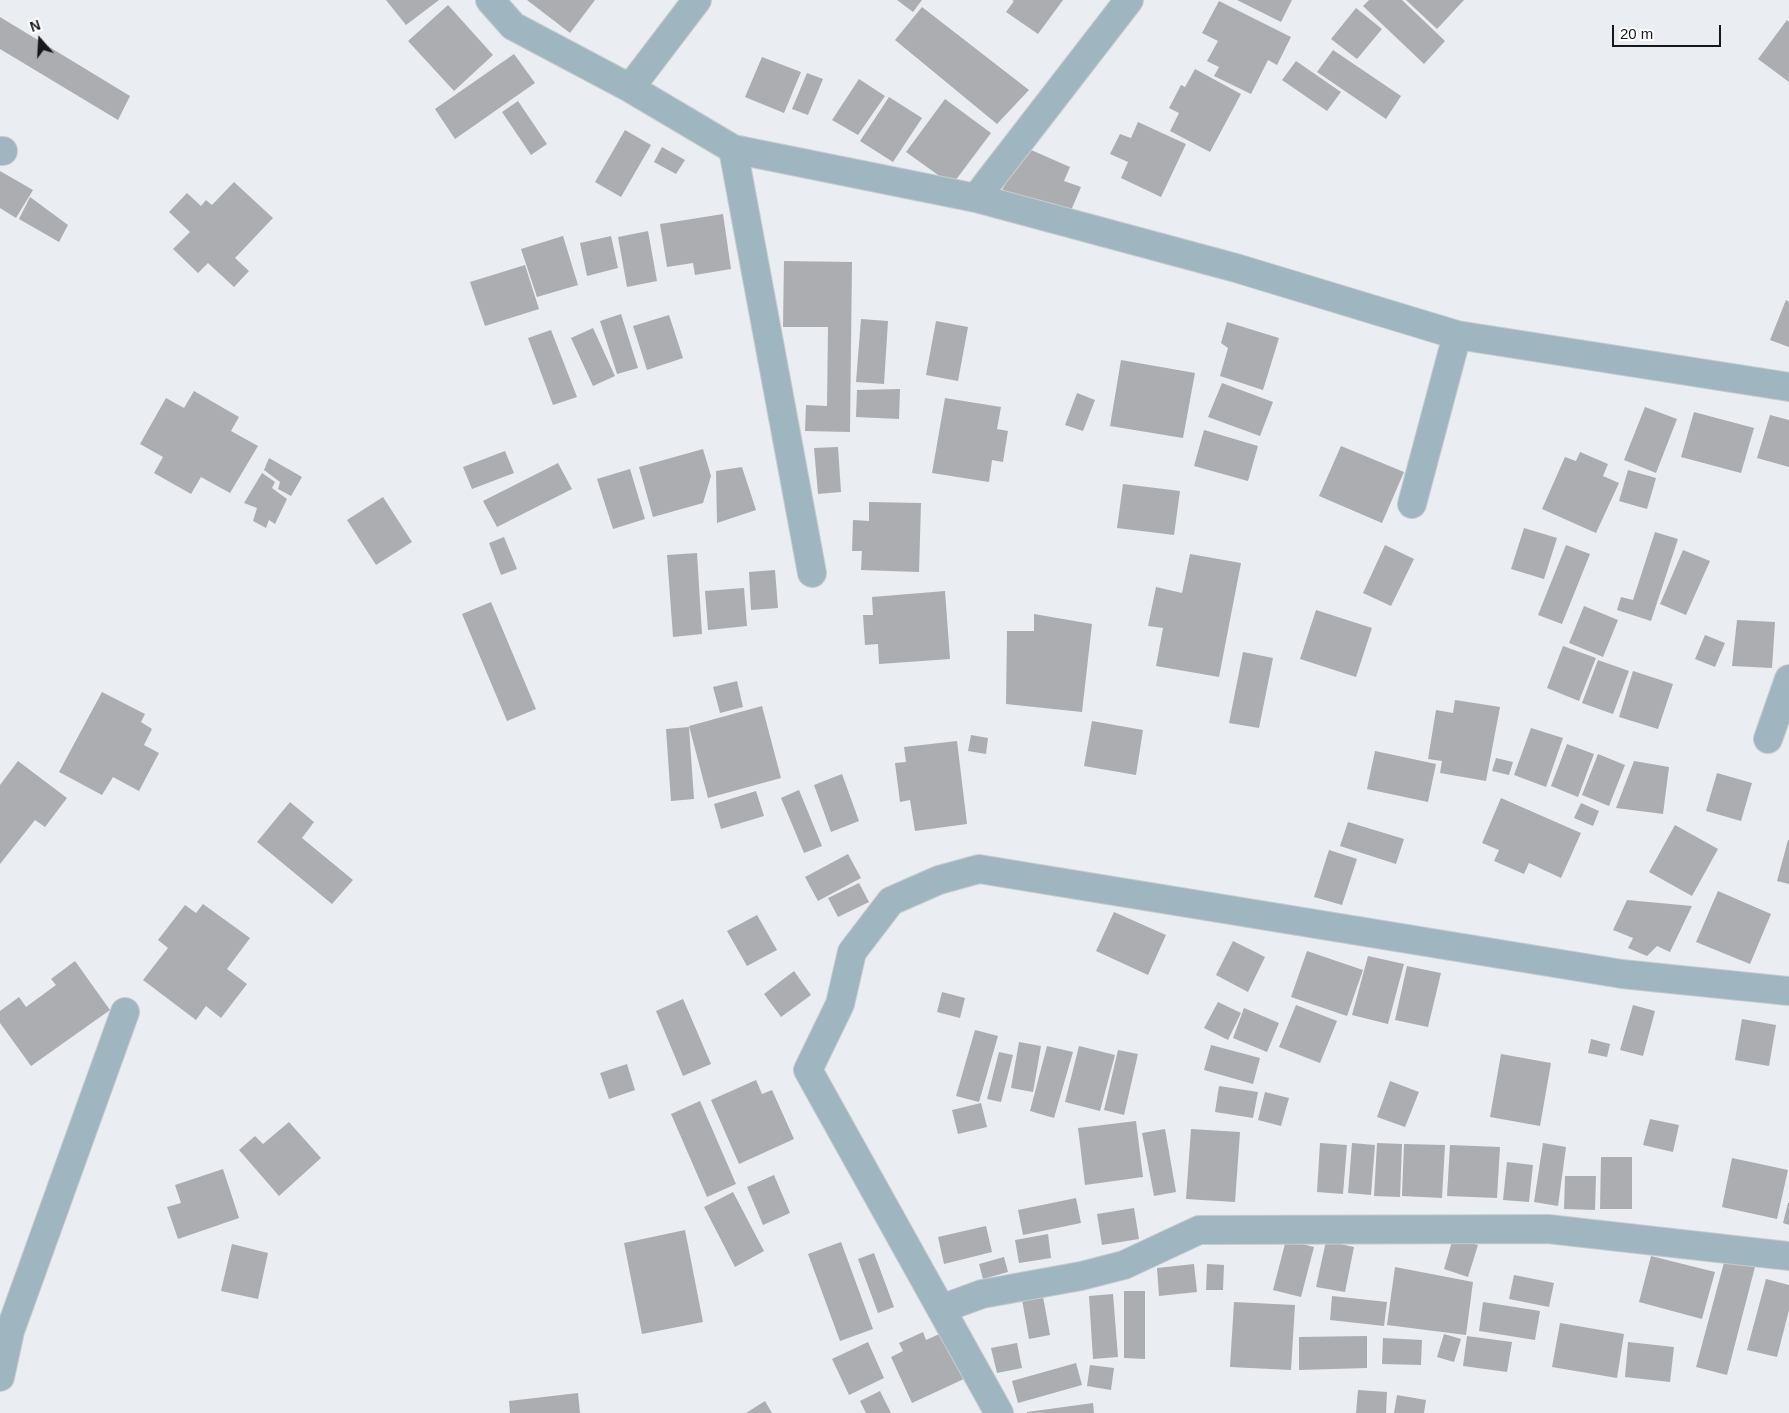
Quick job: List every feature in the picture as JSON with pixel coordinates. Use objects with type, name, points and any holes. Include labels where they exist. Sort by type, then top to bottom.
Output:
[{"type":"street","points":[[490,0],[513,26],[630,88],[733,149],[976,198],[1236,268],[1457,335],[1789,387]]},
{"type":"street","points":[[630,88],[698,0]]},
{"type":"street","points":[[976,198],[1129,0]]},
{"type":"street","points":[[733,149],[812,573]]},
{"type":"street","points":[[1412,504],[1457,335]]},
{"type":"street","points":[[1768,740],[1789,679]]},
{"type":"street","points":[[999,1413],[808,1070],[840,1004],[852,952],[891,901],[938,880],[979,869],[1622,974],[1789,990]]},
{"type":"street","points":[[0,1377],[10,1331],[125,1012]]},
{"type":"street","points":[[941,1309],[982,1294],[1081,1276],[1124,1265],[1199,1230],[1548,1229],[1789,1256]]},
{"type":"building","points":[[386,0],[439,0],[406,25]]},
{"type":"building","points":[[527,0],[595,0],[570,33]]},
{"type":"building","points":[[897,0],[922,0],[913,12]]},
{"type":"building","points":[[1012,0],[1063,0],[1038,34],[1006,12],[1014,1]]},
{"type":"building","points":[[1237,0],[1292,0],[1281,22]]},
{"type":"building","points":[[1369,0],[1402,0],[1445,41],[1424,64],[1363,6]]},
{"type":"building","points":[[1406,0],[1464,0],[1437,29]]},
{"type":"building","points":[[1219,1],[1291,37],[1277,65],[1268,60],[1251,94],[1214,76],[1219,67],[1207,61],[1218,41],[1202,33]]},
{"type":"building","points":[[448,5],[493,55],[454,91],[408,41]]},
{"type":"building","points":[[922,7],[1029,90],[997,124],[895,40]]},
{"type":"building","points":[[1356,8],[1382,29],[1357,59],[1331,39]]},
{"type":"building","points":[[0,17],[130,96],[118,120],[0,49]]},
{"type":"building","points":[[1787,20],[1789,22],[1789,82],[1758,59]]},
{"type":"building","points":[[1333,50],[1401,96],[1386,119],[1317,72]]},
{"type":"building","points":[[514,54],[535,83],[455,139],[435,109]]},
{"type":"building","points":[[762,57],[801,72],[784,113],[745,97]]},
{"type":"building","points":[[1296,61],[1341,92],[1327,111],[1282,80]]},
{"type":"building","points":[[1195,69],[1241,94],[1210,152],[1170,131],[1179,113],[1169,108],[1181,85],[1185,87]]},
{"type":"building","points":[[807,73],[823,79],[808,115],[792,109]]},
{"type":"building","points":[[859,79],[885,96],[858,135],[832,120]]},
{"type":"building","points":[[889,97],[922,118],[893,162],[860,141]]},
{"type":"building","points":[[945,99],[991,133],[952,185],[906,152]]},
{"type":"building","points":[[518,101],[547,144],[531,155],[502,112]]},
{"type":"building","points":[[1138,122],[1186,144],[1161,197],[1121,178],[1128,162],[1110,154],[1120,134],[1131,138]]},
{"type":"building","points":[[625,130],[651,145],[621,197],[595,182]]},
{"type":"building","points":[[1022,146],[1070,167],[1064,181],[1081,187],[1067,220],[1001,193]]},
{"type":"building","points":[[662,147],[685,160],[676,174],[654,162]]},
{"type":"building","points":[[0,171],[33,190],[16,218],[0,208]]},
{"type":"building","points":[[234,182],[273,218],[235,258],[249,271],[234,287],[208,263],[198,273],[173,249],[190,232],[169,212],[187,193],[201,206],[206,200],[212,205]]},
{"type":"building","points":[[30,197],[68,225],[59,242],[19,219]]},
{"type":"building","points":[[723,214],[731,269],[695,275],[693,263],[667,267],[660,224]]},
{"type":"building","points":[[648,231],[657,281],[627,287],[618,237]]},
{"type":"building","points":[[563,236],[578,285],[537,297],[521,249]]},
{"type":"building","points":[[611,236],[618,268],[587,276],[580,243]]},
{"type":"building","points":[[784,261],[852,262],[850,432],[805,431],[806,405],[827,406],[828,327],[783,327]]},
{"type":"building","points":[[525,265],[539,309],[485,326],[470,282]]},
{"type":"building","points":[[1786,300],[1789,302],[1789,347],[1770,340]]},
{"type":"building","points":[[621,314],[638,368],[617,374],[600,321]]},
{"type":"building","points":[[669,315],[683,358],[647,370],[633,326]]},
{"type":"building","points":[[861,319],[888,321],[884,384],[856,382]]},
{"type":"building","points":[[936,321],[968,327],[958,381],[926,375]]},
{"type":"building","points":[[1227,322],[1279,338],[1263,390],[1220,376],[1228,348],[1221,343]]},
{"type":"building","points":[[593,328],[615,376],[593,386],[571,338]]},
{"type":"building","points":[[551,330],[577,397],[553,405],[528,338]]},
{"type":"building","points":[[1121,360],[1195,373],[1183,438],[1110,426]]},
{"type":"building","points":[[1222,383],[1273,402],[1260,436],[1208,417]]},
{"type":"building","points":[[900,389],[899,419],[856,417],[857,390]]},
{"type":"building","points":[[194,391],[239,417],[231,431],[258,446],[230,493],[201,477],[191,494],[154,473],[163,457],[140,444],[166,398],[184,408]]},
{"type":"building","points":[[1077,393],[1095,400],[1083,431],[1065,425]]},
{"type":"building","points":[[945,398],[1001,407],[997,429],[1008,431],[1003,462],[992,460],[989,482],[932,473]]},
{"type":"building","points":[[1645,407],[1677,419],[1656,473],[1624,460]]},
{"type":"building","points":[[1694,412],[1754,428],[1741,473],[1681,457]]},
{"type":"building","points":[[1770,415],[1789,420],[1789,467],[1757,458]]},
{"type":"building","points":[[1204,430],[1258,446],[1248,481],[1194,466]]},
{"type":"building","points":[[1341,446],[1404,472],[1382,523],[1319,496]]},
{"type":"building","points":[[838,447],[841,492],[818,494],[814,448]]},
{"type":"building","points":[[703,449],[711,476],[703,503],[653,517],[639,467]]},
{"type":"building","points":[[505,451],[514,473],[472,489],[463,467]]},
{"type":"building","points":[[1580,452],[1608,464],[1603,476],[1619,483],[1596,533],[1542,509],[1565,457],[1576,461]]},
{"type":"building","points":[[269,458],[302,477],[291,496],[278,489],[280,482],[264,470]]},
{"type":"building","points":[[558,463],[572,489],[497,527],[483,501]]},
{"type":"building","points":[[742,467],[756,510],[717,523],[716,471]]},
{"type":"building","points":[[630,469],[645,519],[613,529],[597,479]]},
{"type":"building","points":[[1628,470],[1656,478],[1647,509],[1619,501]]},
{"type":"building","points":[[262,473],[275,482],[272,488],[287,499],[275,524],[269,520],[266,528],[253,521],[257,508],[244,503]]},
{"type":"building","points":[[1123,484],[1180,491],[1174,535],[1117,528]]},
{"type":"building","points":[[383,497],[412,542],[376,565],[347,520]]},
{"type":"building","points":[[869,502],[921,503],[919,572],[861,570],[862,551],[852,551],[853,520],[869,521]]},
{"type":"building","points":[[1524,528],[1557,538],[1544,579],[1511,569]]},
{"type":"building","points":[[1655,532],[1678,539],[1651,621],[1617,610],[1621,597],[1633,600]]},
{"type":"building","points":[[504,537],[517,569],[501,575],[489,543]]},
{"type":"building","points":[[1385,545],[1414,559],[1391,606],[1363,593]]},
{"type":"building","points":[[1566,545],[1590,554],[1562,624],[1538,615]]},
{"type":"building","points":[[1683,550],[1710,561],[1686,615],[1660,604]]},
{"type":"building","points":[[697,553],[702,634],[673,637],[667,555]]},
{"type":"building","points":[[1190,554],[1241,563],[1219,677],[1156,666],[1163,628],[1148,626],[1156,587],[1182,593]]},
{"type":"building","points":[[775,570],[778,608],[751,610],[749,572]]},
{"type":"building","points":[[744,588],[747,626],[708,630],[705,591]]},
{"type":"building","points":[[945,591],[950,659],[879,664],[878,644],[865,645],[863,615],[873,615],[872,597]]},
{"type":"building","points":[[491,602],[536,709],[507,721],[462,614]]},
{"type":"building","points":[[1584,606],[1618,620],[1603,657],[1569,643]]},
{"type":"building","points":[[1316,610],[1372,628],[1356,677],[1300,659]]},
{"type":"building","points":[[1034,614],[1092,624],[1082,712],[1006,704],[1007,631],[1034,631]]},
{"type":"building","points":[[1737,620],[1775,622],[1772,668],[1732,666]]},
{"type":"building","points":[[1705,635],[1725,643],[1715,667],[1695,659]]},
{"type":"building","points":[[1563,646],[1596,658],[1579,701],[1547,688]]},
{"type":"building","points":[[1243,652],[1273,658],[1259,728],[1229,723]]},
{"type":"building","points":[[1598,660],[1629,671],[1613,714],[1582,703]]},
{"type":"building","points":[[1633,671],[1673,684],[1658,729],[1619,717]]},
{"type":"building","points":[[737,681],[743,707],[720,713],[713,687]]},
{"type":"building","points":[[102,692],[145,714],[141,722],[152,729],[144,745],[159,753],[139,791],[113,777],[102,795],[59,772]]},
{"type":"building","points":[[1455,700],[1500,707],[1486,781],[1440,773],[1442,761],[1428,759],[1436,710],[1453,713]]},
{"type":"building","points":[[762,706],[781,778],[708,798],[689,726]]},
{"type":"building","points":[[1092,721],[1143,730],[1136,775],[1084,766]]},
{"type":"building","points":[[689,727],[694,799],[671,801],[666,729]]},
{"type":"building","points":[[1531,728],[1563,738],[1546,787],[1514,775]]},
{"type":"building","points":[[971,735],[988,738],[986,754],[968,751]]},
{"type":"building","points":[[957,741],[967,824],[915,831],[910,800],[900,802],[895,763],[906,762],[904,747]]},
{"type":"building","points":[[1567,744],[1594,754],[1578,797],[1551,786]]},
{"type":"building","points":[[1375,751],[1436,764],[1428,802],[1367,789]]},
{"type":"building","points":[[1598,754],[1625,765],[1609,806],[1582,795]]},
{"type":"building","points":[[1496,758],[1513,762],[1509,775],[1492,771]]},
{"type":"building","points":[[18,761],[67,798],[45,827],[35,820],[0,864],[0,785]]},
{"type":"building","points":[[1634,761],[1669,767],[1663,814],[1616,808]]},
{"type":"building","points":[[1717,773],[1752,783],[1741,821],[1706,811]]},
{"type":"building","points":[[842,774],[859,821],[831,832],[814,785]]},
{"type":"building","points":[[799,790],[822,846],[804,853],[781,798]]},
{"type":"building","points":[[756,791],[764,816],[721,829],[714,804]]},
{"type":"building","points":[[1501,798],[1581,833],[1561,878],[1529,863],[1524,874],[1494,861],[1499,850],[1482,843]]},
{"type":"building","points":[[290,802],[314,822],[302,838],[353,880],[332,904],[257,842]]},
{"type":"building","points":[[1581,803],[1599,811],[1593,826],[1574,818]]},
{"type":"building","points":[[1348,822],[1404,839],[1396,864],[1340,846]]},
{"type":"building","points":[[1675,825],[1718,849],[1692,896],[1649,872]]},
{"type":"building","points":[[1789,840],[1789,884],[1777,881]]},
{"type":"building","points":[[1329,850],[1357,859],[1342,905],[1314,897]]},
{"type":"building","points":[[848,854],[861,878],[818,901],[805,877]]},
{"type":"building","points":[[859,883],[869,902],[838,917],[828,898]]},
{"type":"building","points":[[1718,891],[1771,914],[1750,964],[1696,942]]},
{"type":"building","points":[[1627,900],[1692,906],[1670,952],[1657,946],[1647,956],[1628,948],[1633,938],[1613,930]]},
{"type":"building","points":[[203,904],[250,938],[227,969],[247,984],[221,1018],[206,1006],[196,1020],[143,980],[168,948],[158,940],[185,905],[196,913]]},
{"type":"building","points":[[1114,912],[1166,935],[1148,975],[1096,951]]},
{"type":"building","points":[[757,915],[777,950],[747,966],[727,931]]},
{"type":"building","points":[[1233,941],[1265,957],[1248,992],[1216,975]]},
{"type":"building","points":[[1307,951],[1363,970],[1347,1016],[1291,997]]},
{"type":"building","points":[[1368,956],[1404,964],[1388,1024],[1352,1015]]},
{"type":"building","points":[[75,961],[110,1010],[31,1066],[0,1023],[0,1011],[19,997],[26,1007],[56,985],[51,979]]},
{"type":"building","points":[[1407,966],[1441,973],[1428,1027],[1395,1020]]},
{"type":"building","points":[[794,971],[811,995],[781,1017],[764,994]]},
{"type":"building","points":[[942,992],[965,998],[960,1018],[937,1012]]},
{"type":"building","points":[[683,999],[711,1064],[683,1076],[656,1011]]},
{"type":"building","points":[[1218,1002],[1241,1013],[1228,1040],[1204,1028]]},
{"type":"building","points":[[1296,1005],[1337,1021],[1320,1063],[1279,1047]]},
{"type":"building","points":[[1633,1005],[1655,1011],[1643,1056],[1620,1050]]},
{"type":"building","points":[[1244,1008],[1279,1023],[1267,1052],[1233,1038]]},
{"type":"building","points":[[1742,1019],[1776,1025],[1769,1066],[1735,1060]]},
{"type":"building","points":[[975,1030],[998,1036],[979,1102],[956,1096]]},
{"type":"building","points":[[1591,1039],[1610,1044],[1607,1057],[1588,1053]]},
{"type":"building","points":[[1019,1042],[1041,1046],[1033,1092],[1011,1088]]},
{"type":"building","points":[[1211,1045],[1260,1058],[1253,1084],[1204,1070]]},
{"type":"building","points":[[1047,1046],[1073,1052],[1054,1118],[1030,1111]]},
{"type":"building","points":[[1079,1046],[1115,1055],[1100,1111],[1065,1102]]},
{"type":"building","points":[[1118,1050],[1138,1054],[1124,1115],[1104,1110]]},
{"type":"building","points":[[999,1052],[1013,1055],[1001,1102],[987,1099]]},
{"type":"building","points":[[1501,1054],[1551,1063],[1540,1126],[1490,1117]]},
{"type":"building","points":[[627,1064],[635,1090],[609,1099],[600,1073]]},
{"type":"building","points":[[756,1080],[762,1094],[772,1090],[794,1139],[739,1164],[711,1100]]},
{"type":"building","points":[[1390,1081],[1419,1092],[1405,1127],[1377,1117]]},
{"type":"building","points":[[1219,1086],[1258,1092],[1253,1118],[1215,1112]]},
{"type":"building","points":[[1265,1092],[1289,1098],[1281,1126],[1258,1120]]},
{"type":"building","points":[[700,1101],[736,1184],[707,1197],[671,1114]]},
{"type":"building","points":[[981,1103],[987,1127],[958,1134],[952,1110]]},
{"type":"building","points":[[1650,1119],[1679,1125],[1673,1152],[1643,1145]]},
{"type":"building","points":[[1136,1121],[1143,1177],[1085,1185],[1078,1128]]},
{"type":"building","points":[[289,1122],[321,1158],[279,1196],[239,1150],[255,1136],[263,1144]]},
{"type":"building","points":[[1165,1129],[1176,1192],[1154,1196],[1142,1133]]},
{"type":"building","points":[[1191,1129],[1240,1132],[1235,1202],[1186,1199]]},
{"type":"building","points":[[1320,1143],[1347,1145],[1343,1194],[1317,1192]]},
{"type":"building","points":[[1352,1143],[1375,1145],[1371,1195],[1348,1193]]},
{"type":"building","points":[[1377,1143],[1402,1144],[1400,1197],[1374,1196]]},
{"type":"building","points":[[1543,1143],[1566,1147],[1558,1206],[1534,1202]]},
{"type":"building","points":[[1404,1144],[1445,1145],[1442,1198],[1402,1196]]},
{"type":"building","points":[[1450,1145],[1500,1147],[1497,1198],[1447,1196]]},
{"type":"building","points":[[1601,1157],[1632,1157],[1632,1209],[1600,1209]]},
{"type":"building","points":[[1732,1158],[1788,1170],[1777,1219],[1722,1207]]},
{"type":"building","points":[[1507,1162],[1533,1165],[1529,1202],[1503,1200]]},
{"type":"building","points":[[223,1169],[239,1218],[178,1239],[167,1207],[181,1203],[175,1185]]},
{"type":"building","points":[[774,1175],[790,1213],[763,1225],[747,1187]]},
{"type":"building","points":[[1565,1176],[1596,1176],[1595,1210],[1564,1209]]},
{"type":"building","points":[[733,1192],[764,1251],[735,1267],[704,1207]]},
{"type":"building","points":[[1076,1198],[1081,1223],[1023,1235],[1018,1210]]},
{"type":"building","points":[[1789,1203],[1789,1225],[1783,1223]]},
{"type":"building","points":[[1134,1208],[1139,1239],[1102,1245],[1097,1214]]},
{"type":"building","points":[[986,1226],[992,1252],[944,1264],[938,1237]]},
{"type":"building","points":[[685,1230],[703,1322],[642,1334],[624,1243]]},
{"type":"building","points":[[1048,1234],[1051,1258],[1019,1263],[1015,1240]]},
{"type":"building","points":[[1453,1238],[1478,1245],[1468,1277],[1444,1269]]},
{"type":"building","points":[[1286,1240],[1314,1247],[1301,1297],[1273,1290]]},
{"type":"building","points":[[1326,1241],[1354,1247],[1345,1292],[1316,1287]]},
{"type":"building","points":[[841,1242],[873,1329],[840,1341],[808,1254]]},
{"type":"building","points":[[232,1244],[268,1253],[258,1299],[221,1291]]},
{"type":"building","points":[[874,1253],[894,1307],[878,1313],[858,1259]]},
{"type":"building","points":[[1726,1255],[1756,1263],[1727,1375],[1696,1367]]},
{"type":"building","points":[[1651,1256],[1715,1272],[1702,1319],[1639,1302]]},
{"type":"building","points":[[1004,1257],[1008,1272],[983,1279],[979,1264]]},
{"type":"building","points":[[1194,1264],[1197,1292],[1159,1296],[1157,1268]]},
{"type":"building","points":[[1207,1264],[1224,1265],[1223,1290],[1206,1290]]},
{"type":"building","points":[[1395,1267],[1473,1282],[1466,1335],[1387,1325]]},
{"type":"building","points":[[1514,1275],[1554,1283],[1549,1307],[1509,1299]]},
{"type":"building","points":[[1766,1279],[1789,1285],[1789,1310],[1777,1357],[1747,1350]]},
{"type":"building","points":[[1042,1291],[1050,1335],[1029,1339],[1021,1294]]},
{"type":"building","points":[[1124,1291],[1145,1291],[1145,1359],[1124,1358]]},
{"type":"building","points":[[1113,1294],[1118,1357],[1093,1359],[1089,1296]]},
{"type":"building","points":[[1332,1296],[1387,1302],[1384,1326],[1330,1320]]},
{"type":"building","points":[[1234,1302],[1295,1305],[1291,1370],[1230,1367]]},
{"type":"building","points":[[1483,1302],[1540,1311],[1535,1340],[1479,1331]]},
{"type":"building","points":[[1560,1323],[1624,1334],[1617,1378],[1552,1367]]},
{"type":"building","points":[[923,1332],[926,1340],[944,1332],[966,1378],[912,1403],[891,1357],[903,1351],[899,1343]]},
{"type":"building","points":[[1444,1334],[1461,1339],[1454,1362],[1437,1357]]},
{"type":"building","points":[[1367,1336],[1367,1368],[1299,1370],[1299,1337]]},
{"type":"building","points":[[1467,1336],[1512,1342],[1507,1372],[1463,1366]]},
{"type":"building","points":[[1383,1338],[1422,1340],[1421,1365],[1382,1364]]},
{"type":"building","points":[[868,1342],[884,1378],[849,1395],[832,1359]]},
{"type":"building","points":[[1628,1342],[1674,1347],[1670,1382],[1625,1377]]},
{"type":"building","points":[[1017,1343],[1022,1368],[997,1373],[991,1348]]},
{"type":"building","points":[[1076,1363],[1082,1385],[1018,1403],[1012,1381]]},
{"type":"building","points":[[1090,1365],[1114,1368],[1111,1390],[1087,1386]]},
{"type":"building","points":[[1358,1390],[1387,1392],[1386,1413],[1356,1413]]},
{"type":"building","points":[[880,1391],[891,1413],[866,1413],[860,1401]]},
{"type":"building","points":[[578,1393],[580,1413],[510,1413],[509,1401]]},
{"type":"building","points":[[1397,1395],[1426,1400],[1424,1413],[1394,1413]]},
{"type":"building","points":[[765,1401],[772,1413],[746,1413]]},
{"type":"building","points":[[1093,1403],[1094,1413],[1027,1413],[1027,1412]]}]
